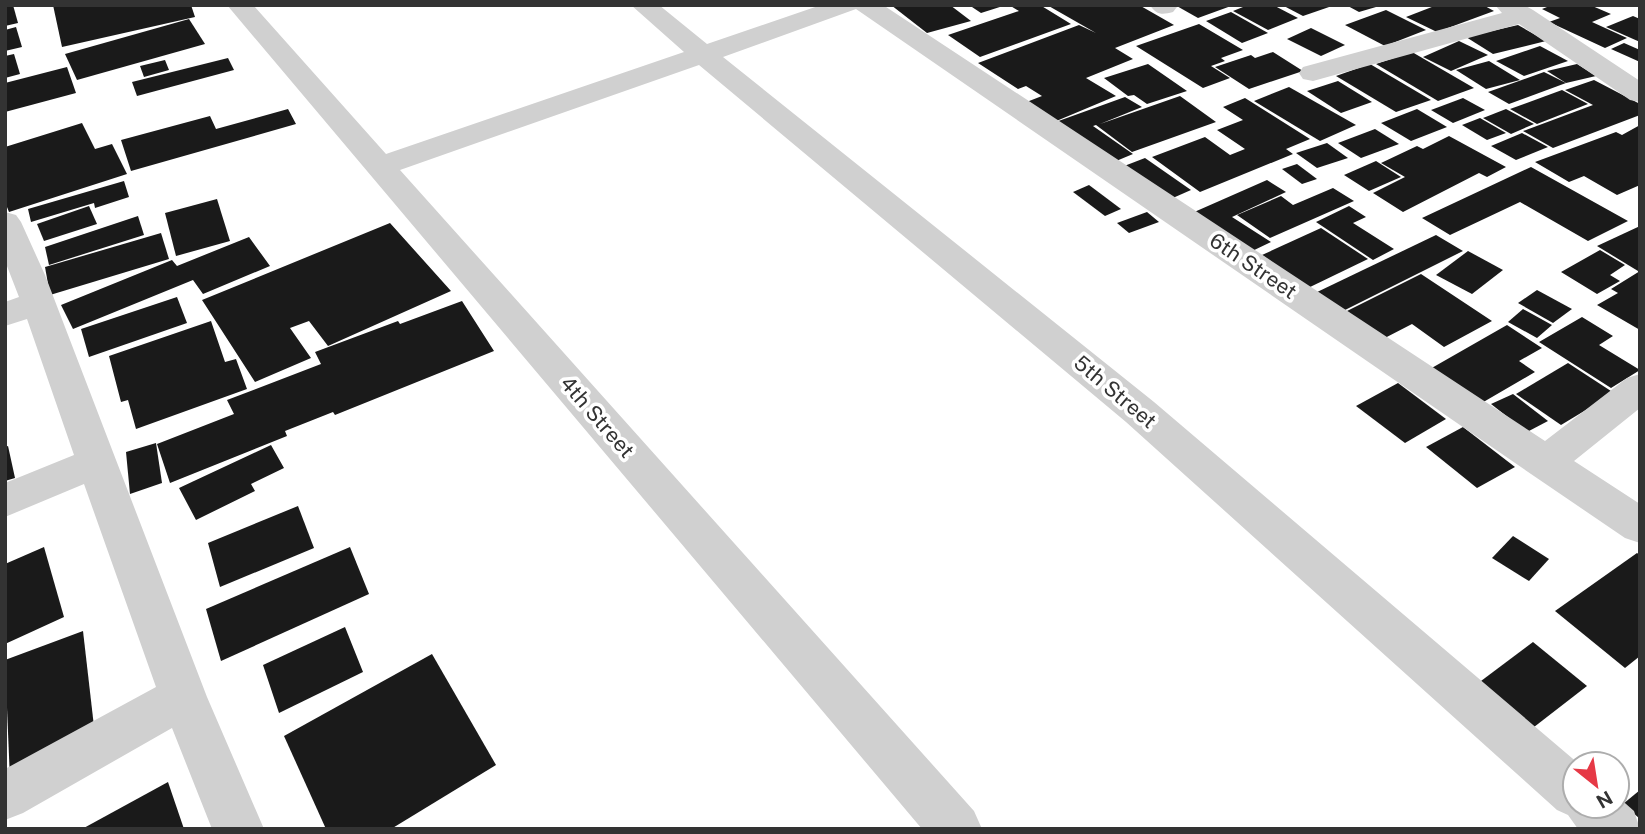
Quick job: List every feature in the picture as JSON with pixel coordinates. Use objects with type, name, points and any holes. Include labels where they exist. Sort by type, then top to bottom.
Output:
[{"type":"street","name":"4th Street","points":[[239,5],[956,829]]},
{"type":"street","name":"5th Street","points":[[643,5],[1140,412],[1561,781]]},
{"type":"street","points":[[379,167],[846,5]]},
{"type":"street","name":"6th Street","points":[[866,5],[1640,526]]},
{"type":"street","points":[[1312,73],[1516,10],[1640,94]]},
{"type":"street","points":[[5,222],[22,309],[96,462],[183,697],[238,829]]},
{"type":"street","points":[[1545,463],[1640,387]]},
{"type":"street","points":[[5,500],[96,462]]},
{"type":"street","points":[[5,796],[183,697]]},
{"type":"building","points":[[13,5],[18,23],[5,26],[5,6]]},
{"type":"building","points":[[53,5],[191,5],[195,17],[62,47]]},
{"type":"building","points":[[891,5],[950,5],[971,21],[927,33]]},
{"type":"building","points":[[969,5],[1003,5],[1003,6],[981,13]]},
{"type":"building","points":[[1009,5],[1040,5],[1071,24],[980,57],[948,35],[1019,11]]},
{"type":"building","points":[[1047,5],[1139,5],[1174,25],[1115,48],[1133,59],[1086,78],[1116,96],[1054,122],[1024,103],[1042,96],[1026,86],[1018,89],[978,63],[1079,25],[1096,33]]},
{"type":"building","points":[[1175,5],[1231,5],[1231,6],[1198,18]]},
{"type":"building","points":[[1248,5],[1273,5],[1298,18],[1268,30],[1233,11]]},
{"type":"building","points":[[1282,5],[1332,5],[1332,6],[1303,16]]},
{"type":"building","points":[[1346,5],[1372,5],[1376,7],[1359,12]]},
{"type":"building","points":[[1437,5],[1483,5],[1494,11],[1437,32],[1406,17]]},
{"type":"building","points":[[1552,5],[1590,5],[1611,14],[1592,22],[1627,38],[1605,48],[1549,22],[1560,18],[1542,9]]},
{"type":"building","points":[[1386,10],[1426,30],[1385,46],[1345,25]]},
{"type":"building","points":[[1231,12],[1268,33],[1242,43],[1206,21]]},
{"type":"building","points":[[1633,16],[1640,19],[1640,42],[1606,27]]},
{"type":"building","points":[[189,19],[205,44],[77,80],[65,54]]},
{"type":"building","points":[[1199,24],[1243,50],[1221,58],[1225,61],[1211,66],[1230,78],[1203,88],[1136,46]]},
{"type":"building","points":[[1518,25],[1546,41],[1493,54],[1466,37]]},
{"type":"building","points":[[16,27],[22,47],[5,51],[5,30]]},
{"type":"building","points":[[1311,28],[1345,45],[1321,56],[1287,39]]},
{"type":"building","points":[[1459,41],[1488,55],[1451,71],[1423,57]]},
{"type":"building","points":[[1624,43],[1640,50],[1640,62],[1611,49]]},
{"type":"building","points":[[1540,46],[1568,61],[1524,76],[1496,61]]},
{"type":"building","points":[[1273,52],[1303,71],[1249,89],[1215,67],[1251,55],[1255,58]]},
{"type":"building","points":[[1412,52],[1474,88],[1438,101],[1376,64]]},
{"type":"building","points":[[14,54],[20,74],[5,78],[5,56]]},
{"type":"building","points":[[228,58],[234,70],[137,96],[132,82]]},
{"type":"building","points":[[165,60],[169,70],[144,77],[140,66]]},
{"type":"building","points":[[1489,61],[1520,80],[1486,89],[1456,70]]},
{"type":"building","points":[[1148,64],[1187,91],[1147,104],[1134,95],[1128,96],[1104,78]]},
{"type":"building","points":[[1370,64],[1431,100],[1396,112],[1336,76]]},
{"type":"building","points":[[1577,64],[1596,76],[1566,83],[1547,71]]},
{"type":"building","points":[[67,67],[76,93],[5,112],[5,83]]},
{"type":"building","points":[[1544,72],[1566,83],[1509,104],[1488,92]]},
{"type":"building","points":[[1594,80],[1640,104],[1640,115],[1553,148],[1523,131],[1593,105],[1565,90]]},
{"type":"building","points":[[1338,81],[1372,102],[1341,113],[1307,91]]},
{"type":"building","points":[[1289,87],[1356,125],[1320,141],[1254,101]]},
{"type":"building","points":[[1562,90],[1588,104],[1537,124],[1510,109]]},
{"type":"building","points":[[1180,96],[1216,122],[1132,152],[1096,125],[1093,126],[1133,154],[1109,164],[1053,123],[1125,97],[1142,107],[1100,124]]},
{"type":"building","points":[[1245,98],[1310,139],[1286,149],[1293,154],[1200,192],[1152,157],[1205,137],[1230,155],[1245,149],[1217,130],[1243,120],[1223,107]]},
{"type":"building","points":[[1463,98],[1485,110],[1453,123],[1431,110]]},
{"type":"building","points":[[288,109],[296,124],[131,171],[121,140],[210,116],[216,129]]},
{"type":"building","points":[[1417,109],[1447,127],[1411,141],[1381,123]]},
{"type":"building","points":[[1506,109],[1534,124],[1511,134],[1483,118]]},
{"type":"building","points":[[1480,118],[1506,133],[1487,140],[1462,125]]},
{"type":"building","points":[[82,123],[95,149],[112,144],[127,174],[9,212],[5,202],[5,147]]},
{"type":"building","points":[[1640,125],[1640,185],[1617,195],[1584,176],[1569,182],[1535,162],[1616,132],[1622,135]]},
{"type":"building","points":[[1375,129],[1399,144],[1361,158],[1338,143]]},
{"type":"building","points":[[1522,133],[1548,147],[1516,160],[1491,146]]},
{"type":"building","points":[[1449,136],[1506,167],[1487,177],[1479,173],[1403,212],[1373,193],[1405,177],[1381,163],[1417,146],[1423,149]]},
{"type":"building","points":[[1327,143],[1348,158],[1317,168],[1296,153]]},
{"type":"building","points":[[1145,158],[1191,190],[1166,201],[1119,168]]},
{"type":"building","points":[[1376,161],[1401,177],[1369,191],[1344,175]]},
{"type":"building","points":[[1297,164],[1317,179],[1302,184],[1282,169]]},
{"type":"building","points":[[1531,167],[1628,221],[1588,241],[1520,202],[1450,235],[1422,218]]},
{"type":"building","points":[[1267,180],[1286,192],[1232,217],[1271,242],[1248,253],[1192,213]]},
{"type":"building","points":[[124,181],[129,197],[95,208],[94,203],[31,222],[28,209]]},
{"type":"building","points":[[1089,185],[1121,209],[1105,216],[1073,192]]},
{"type":"building","points":[[1333,188],[1354,201],[1270,238],[1237,215],[1281,196],[1293,205]]},
{"type":"building","points":[[217,199],[230,241],[176,256],[165,213]]},
{"type":"building","points":[[89,206],[97,224],[44,241],[37,224]]},
{"type":"building","points":[[1349,206],[1366,217],[1353,223],[1394,249],[1373,260],[1316,222]]},
{"type":"building","points":[[1147,212],[1159,222],[1129,233],[1117,223]]},
{"type":"building","points":[[138,216],[144,235],[49,265],[45,247]]},
{"type":"building","points":[[390,223],[451,291],[328,346],[309,321],[290,328],[311,358],[255,382],[202,300]]},
{"type":"building","points":[[1640,226],[1638,271],[1597,246]]},
{"type":"building","points":[[1321,228],[1368,259],[1308,288],[1262,255]]},
{"type":"building","points":[[161,233],[169,259],[50,295],[45,267]]},
{"type":"building","points":[[1436,235],[1463,251],[1339,313],[1313,294]]},
{"type":"building","points":[[249,237],[270,266],[203,294],[193,280],[73,329],[61,305],[172,260],[177,266]]},
{"type":"building","points":[[1600,250],[1625,265],[1610,275],[1620,281],[1597,294],[1561,272]]},
{"type":"building","points":[[1468,251],[1503,270],[1472,294],[1436,275]]},
{"type":"building","points":[[1640,271],[1640,330],[1597,305],[1618,293],[1611,289]]},
{"type":"building","points":[[1421,274],[1492,321],[1444,347],[1412,324],[1379,341],[1341,314]]},
{"type":"building","points":[[1537,290],[1572,309],[1553,323],[1518,303]]},
{"type":"building","points":[[177,297],[187,323],[89,357],[81,329]]},
{"type":"building","points":[[462,301],[494,351],[335,415],[333,412],[285,431],[287,436],[170,483],[157,444],[234,414],[227,400],[321,364],[315,352]]},
{"type":"building","points":[[1523,309],[1552,325],[1537,338],[1508,322]]},
{"type":"building","points":[[1582,317],[1613,336],[1599,345],[1640,370],[1611,388],[1539,342]]},
{"type":"building","points":[[211,321],[225,362],[236,359],[247,389],[136,429],[128,400],[121,402],[109,356]]},
{"type":"building","points":[[1507,325],[1542,348],[1519,361],[1535,372],[1480,404],[1430,369]]},
{"type":"building","points":[[1568,363],[1614,393],[1561,425],[1516,394]]},
{"type":"building","points":[[1398,383],[1446,419],[1405,443],[1356,406]]},
{"type":"building","points":[[1513,394],[1548,421],[1527,432],[1491,404]]},
{"type":"building","points":[[1463,427],[1515,467],[1477,488],[1426,447]]},
{"type":"building","points":[[156,443],[162,483],[130,494],[126,452]]},
{"type":"building","points":[[271,445],[284,468],[251,484],[255,491],[196,520],[179,488]]},
{"type":"building","points":[[8,446],[15,478],[5,481],[5,447]]},
{"type":"building","points":[[298,506],[314,548],[220,587],[208,543]]},
{"type":"building","points":[[1513,536],[1549,559],[1529,581],[1492,558]]},
{"type":"building","points":[[44,547],[64,617],[5,644],[5,564]]},
{"type":"building","points":[[350,547],[369,594],[221,661],[206,609]]},
{"type":"building","points":[[1637,553],[1640,555],[1640,656],[1625,668],[1555,611]]},
{"type":"building","points":[[345,627],[363,672],[279,713],[263,665]]},
{"type":"building","points":[[83,631],[96,744],[10,780],[5,660]]},
{"type":"building","points":[[1533,642],[1587,686],[1525,734],[1473,687]]},
{"type":"building","points":[[432,654],[496,765],[391,829],[326,829],[284,736]]},
{"type":"building","points":[[168,782],[184,829],[82,829]]},
{"type":"building","points":[[1640,790],[1640,819],[1631,811],[1631,797]]}]
